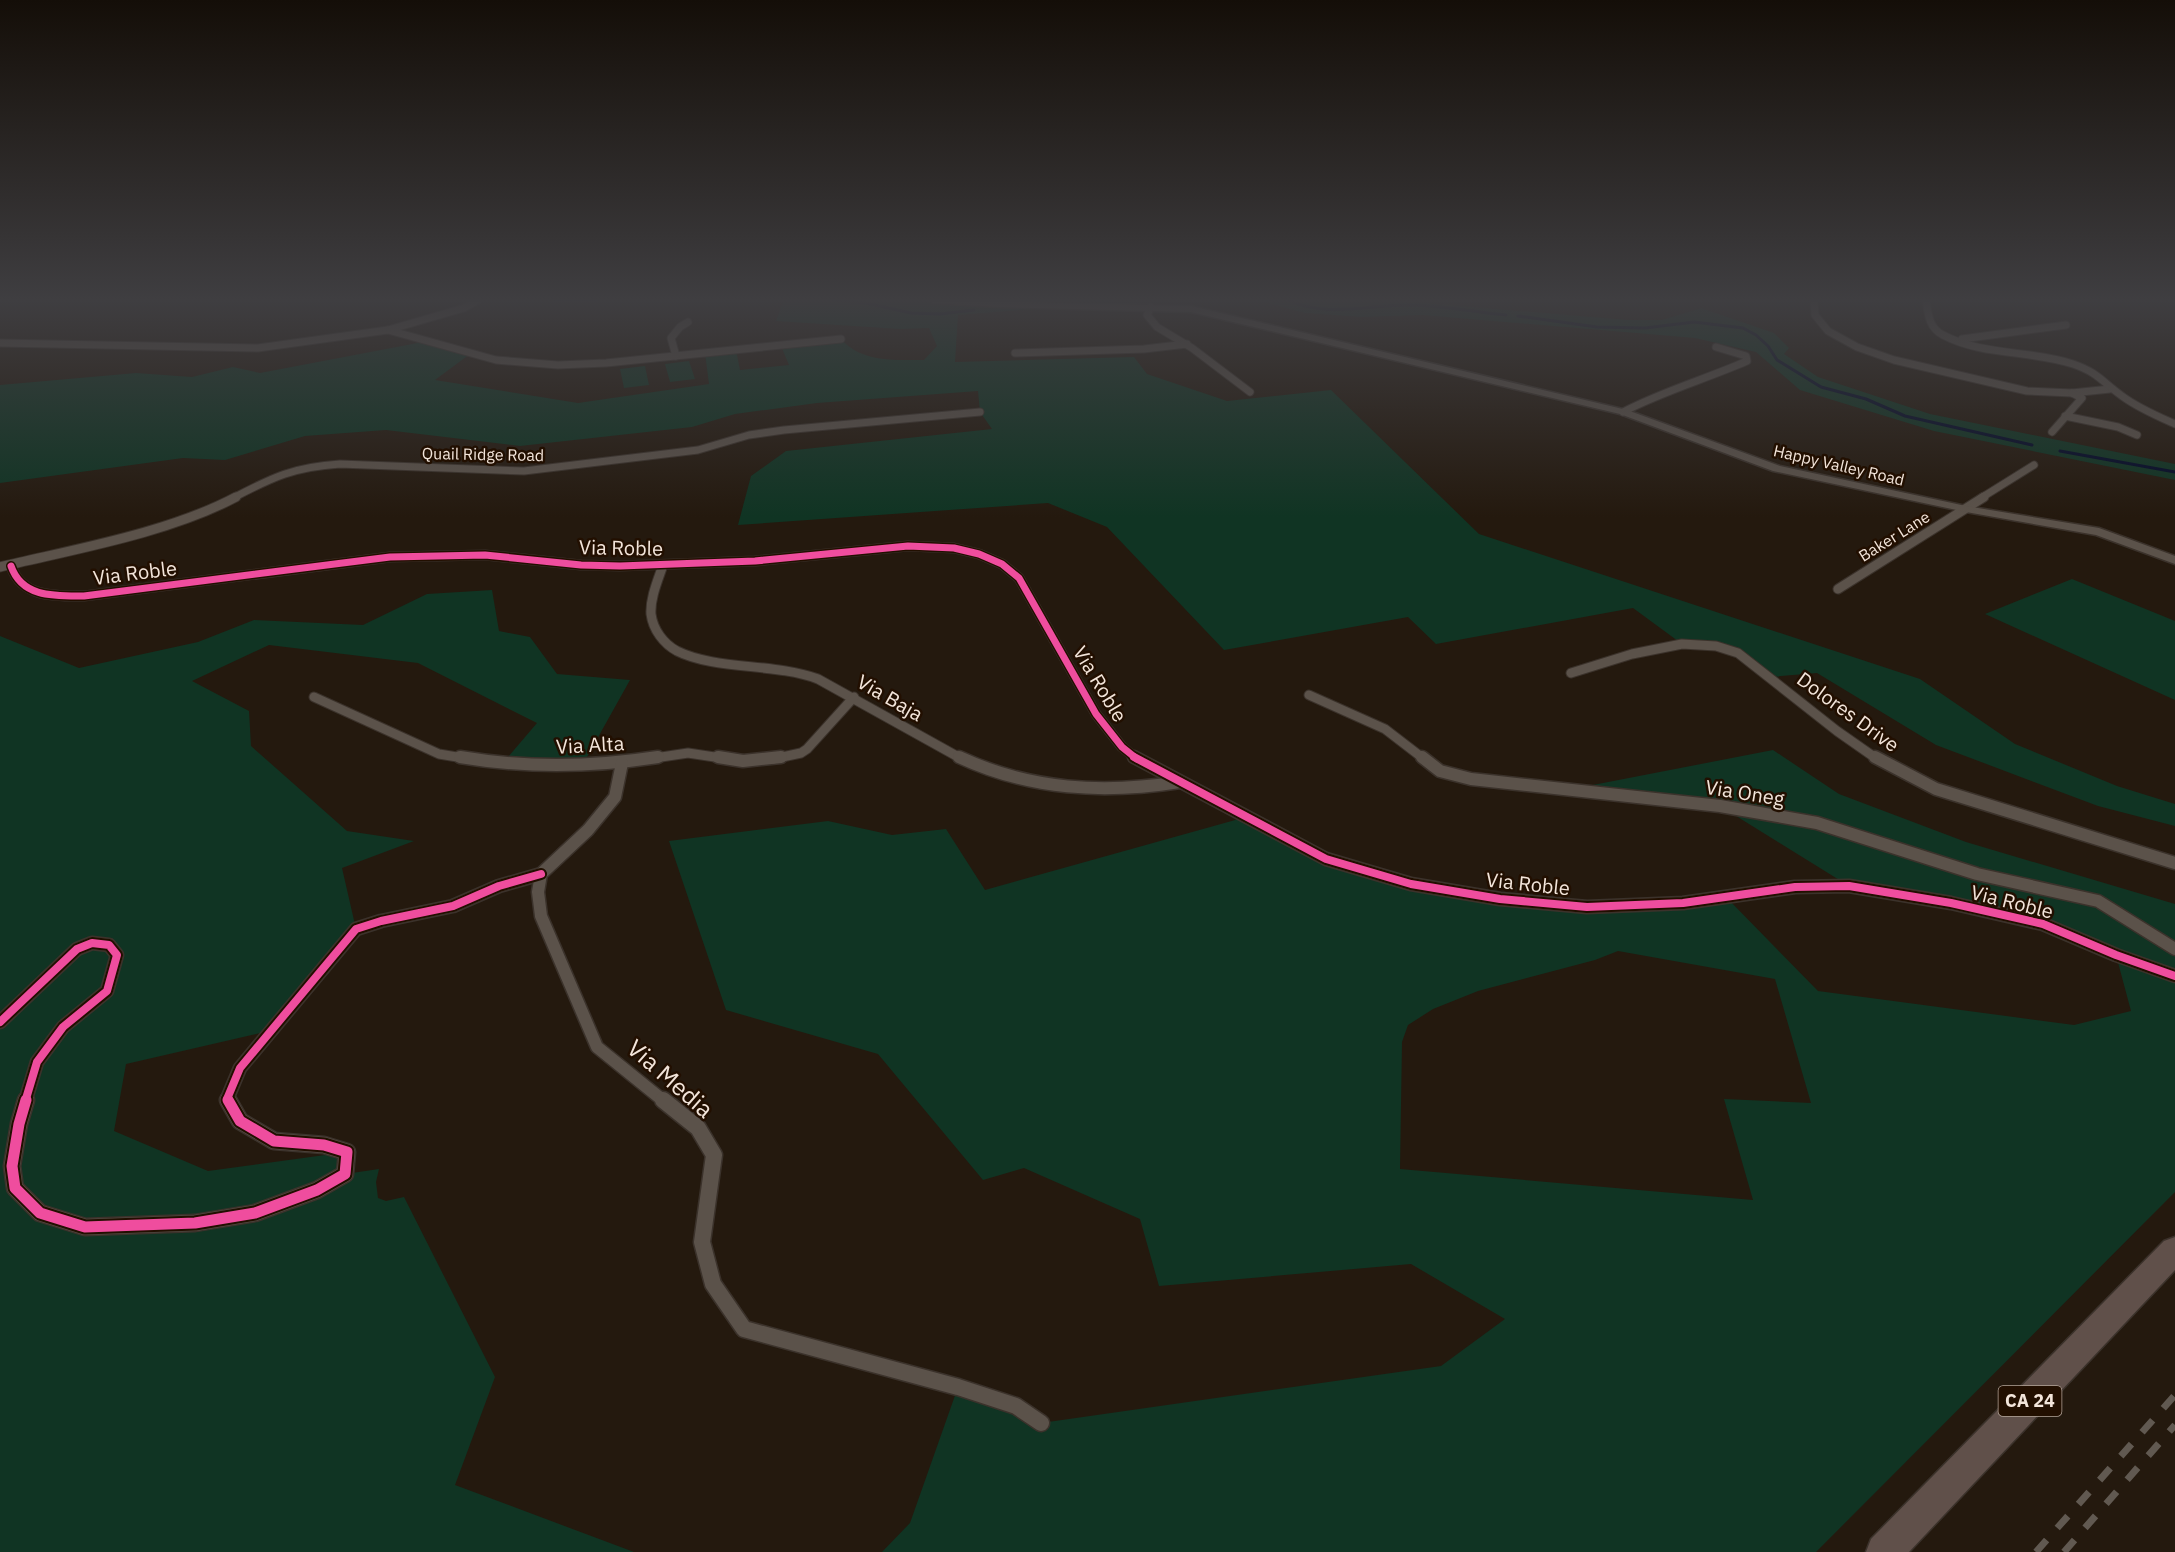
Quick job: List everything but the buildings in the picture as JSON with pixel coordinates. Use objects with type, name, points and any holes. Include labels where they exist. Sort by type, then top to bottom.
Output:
[{"type":"highway","name":"CA 24","points":[[1884,1552],[2175,1250]]},
{"type":"street","points":[[1221,372],[1250,392]]},
{"type":"street","name":"Happy Valley Road","points":[[1457,372],[1623,412],[1777,469],[1966,508],[2099,532],[2175,560]]},
{"type":"street","points":[[1623,412],[1651,397],[1721,372]]},
{"type":"street","points":[[1945,372],[1996,386],[2049,394],[2110,389]]},
{"type":"street","points":[[2090,372],[2110,389],[2148,412],[2175,424]]},
{"type":"street","points":[[2052,432],[2082,398],[2072,393]]},
{"type":"street","name":"Quail Ridge Road","points":[[0,567],[106,542],[209,511],[275,477],[311,466],[340,464],[524,471],[698,450],[749,435],[784,430],[980,412]]},
{"type":"street","points":[[2065,416],[2118,428],[2137,435]]},
{"type":"street","name":"Baker Lane","points":[[1838,589],[2034,465]]},
{"type":"street","name":"Via Roble","points":[[11,566],[13,575],[19,584],[26,588],[48,595],[84,596],[413,555],[485,555],[582,565],[663,565],[775,560],[908,546],[954,548],[1002,564],[1019,578],[1096,714],[1111,734],[1135,758],[1326,859],[1411,884],[1500,899],[1587,907],[1683,903],[1795,887],[1849,886],[1951,903],[2043,924],[2116,955],[2175,975]]},
{"type":"street","name":"Via Baja","points":[[663,565],[649,611],[652,627],[668,646],[702,658],[771,666],[807,675],[854,697],[887,718],[984,769],[1029,781],[1080,789],[1152,788],[1180,782]]},
{"type":"street","name":"Dolores Drive","points":[[1571,673],[1632,654],[1682,644],[1716,646],[1738,653],[1837,731],[1879,760],[1936,789],[2175,863]]},
{"type":"street","name":"Via Oneg","points":[[1309,695],[1385,729],[1440,771],[1471,779],[1720,806],[1817,823],[1977,874],[2098,901],[2175,949]]},
{"type":"street","name":"Via Alta","points":[[314,697],[439,754],[459,759],[502,764],[582,766],[622,763],[688,753],[743,761],[768,760],[801,753],[854,697]]},
{"type":"street","points":[[0,1022],[77,949],[92,943],[109,945],[117,956],[107,991],[63,1027],[37,1062],[20,1124],[12,1166],[15,1188],[40,1213],[86,1227],[195,1223],[255,1213],[317,1190],[345,1174],[347,1152],[324,1145],[274,1141],[240,1120],[227,1099],[240,1068],[356,929],[381,921],[453,906],[499,886],[541,874],[588,830],[615,797],[622,763]]},
{"type":"street","name":"Via Media","points":[[541,874],[538,892],[541,916],[597,1047],[698,1128],[714,1155],[702,1242],[713,1284],[744,1329],[958,1387],[1016,1406],[1041,1423]]},
{"type":"green space","points":[[211,372],[445,372],[435,380],[578,403],[709,384],[708,372],[1146,372],[1227,401],[1331,390],[1479,534],[1920,679],[2015,744],[2117,786],[2175,804],[2175,826],[2098,806],[1936,745],[1817,673],[1770,677],[1738,653],[1682,644],[1633,608],[1436,644],[1408,617],[1224,650],[1107,527],[1048,503],[738,525],[751,476],[786,451],[992,429],[980,412],[978,391],[817,403],[735,414],[692,427],[520,446],[386,430],[305,436],[225,460],[183,458],[0,483],[0,385],[136,373],[192,377]]},
{"type":"green space","points":[[621,372],[646,372],[649,385],[624,388]]},
{"type":"green space","points":[[667,372],[693,372],[695,379],[670,382]]},
{"type":"green space","points":[[1780,372],[1811,372],[1818,377],[1930,414],[2175,464],[2175,480],[1934,431],[1800,390]]},
{"type":"green space","points":[[2072,579],[2175,621],[2175,700],[1985,614]]},
{"type":"green space","points":[[492,590],[499,631],[530,637],[557,674],[630,680],[582,766],[502,764],[537,723],[418,663],[269,645],[192,681],[249,711],[251,746],[347,831],[414,841],[342,868],[356,929],[273,1030],[126,1064],[114,1131],[208,1171],[347,1152],[345,1174],[379,1169],[376,1182],[378,1198],[386,1201],[404,1197],[495,1377],[455,1485],[634,1552],[0,1552],[0,636],[79,668],[198,642],[254,620],[363,625],[427,594]]},
{"type":"green space","points":[[1773,750],[1839,794],[1966,842],[2175,904],[2175,1192],[1816,1552],[882,1552],[910,1523],[958,1387],[1041,1423],[1441,1366],[1505,1319],[1411,1264],[1159,1286],[1140,1219],[1024,1168],[983,1180],[878,1054],[726,1010],[669,841],[828,821],[892,835],[946,829],[985,890],[1246,817],[1326,859],[1411,884],[1587,907],[1726,897],[1818,991],[2074,1025],[2131,1011],[2116,955],[2043,924],[1849,886],[1720,806],[1567,790]],"holes":[[[1618,951],[1775,979],[1811,1103],[1724,1099],[1753,1200],[1400,1169],[1402,1042],[1408,1025],[1433,1009],[1478,991],[1595,960]]]},
{"type":"waterway","points":[[1797,372],[1821,387],[1866,399],[1905,416],[2032,445]]},
{"type":"waterway","points":[[2060,451],[2175,472]]},
{"type":"railway","points":[[2036,1552],[2175,1395]]},
{"type":"railway","points":[[2064,1552],[2175,1425]]},
{"type":"cycle path","points":[[11,566],[15,577],[29,590],[51,595],[84,596],[390,557],[485,555],[581,565],[620,566],[755,561],[908,546],[954,548],[979,554],[1002,564],[1019,578],[1096,714],[1122,747],[1135,758],[1326,859],[1411,884],[1500,899],[1587,907],[1683,903],[1795,887],[1849,886],[1951,903],[2043,924],[2116,955],[2175,976]]},
{"type":"cycle path","points":[[0,1022],[77,949],[92,943],[109,945],[117,955],[107,991],[63,1027],[37,1062],[19,1124],[12,1166],[15,1188],[40,1213],[85,1227],[195,1223],[255,1213],[317,1190],[345,1174],[347,1152],[324,1145],[274,1141],[240,1121],[227,1099],[240,1068],[356,929],[381,921],[453,906],[499,886],[541,874]]}]
